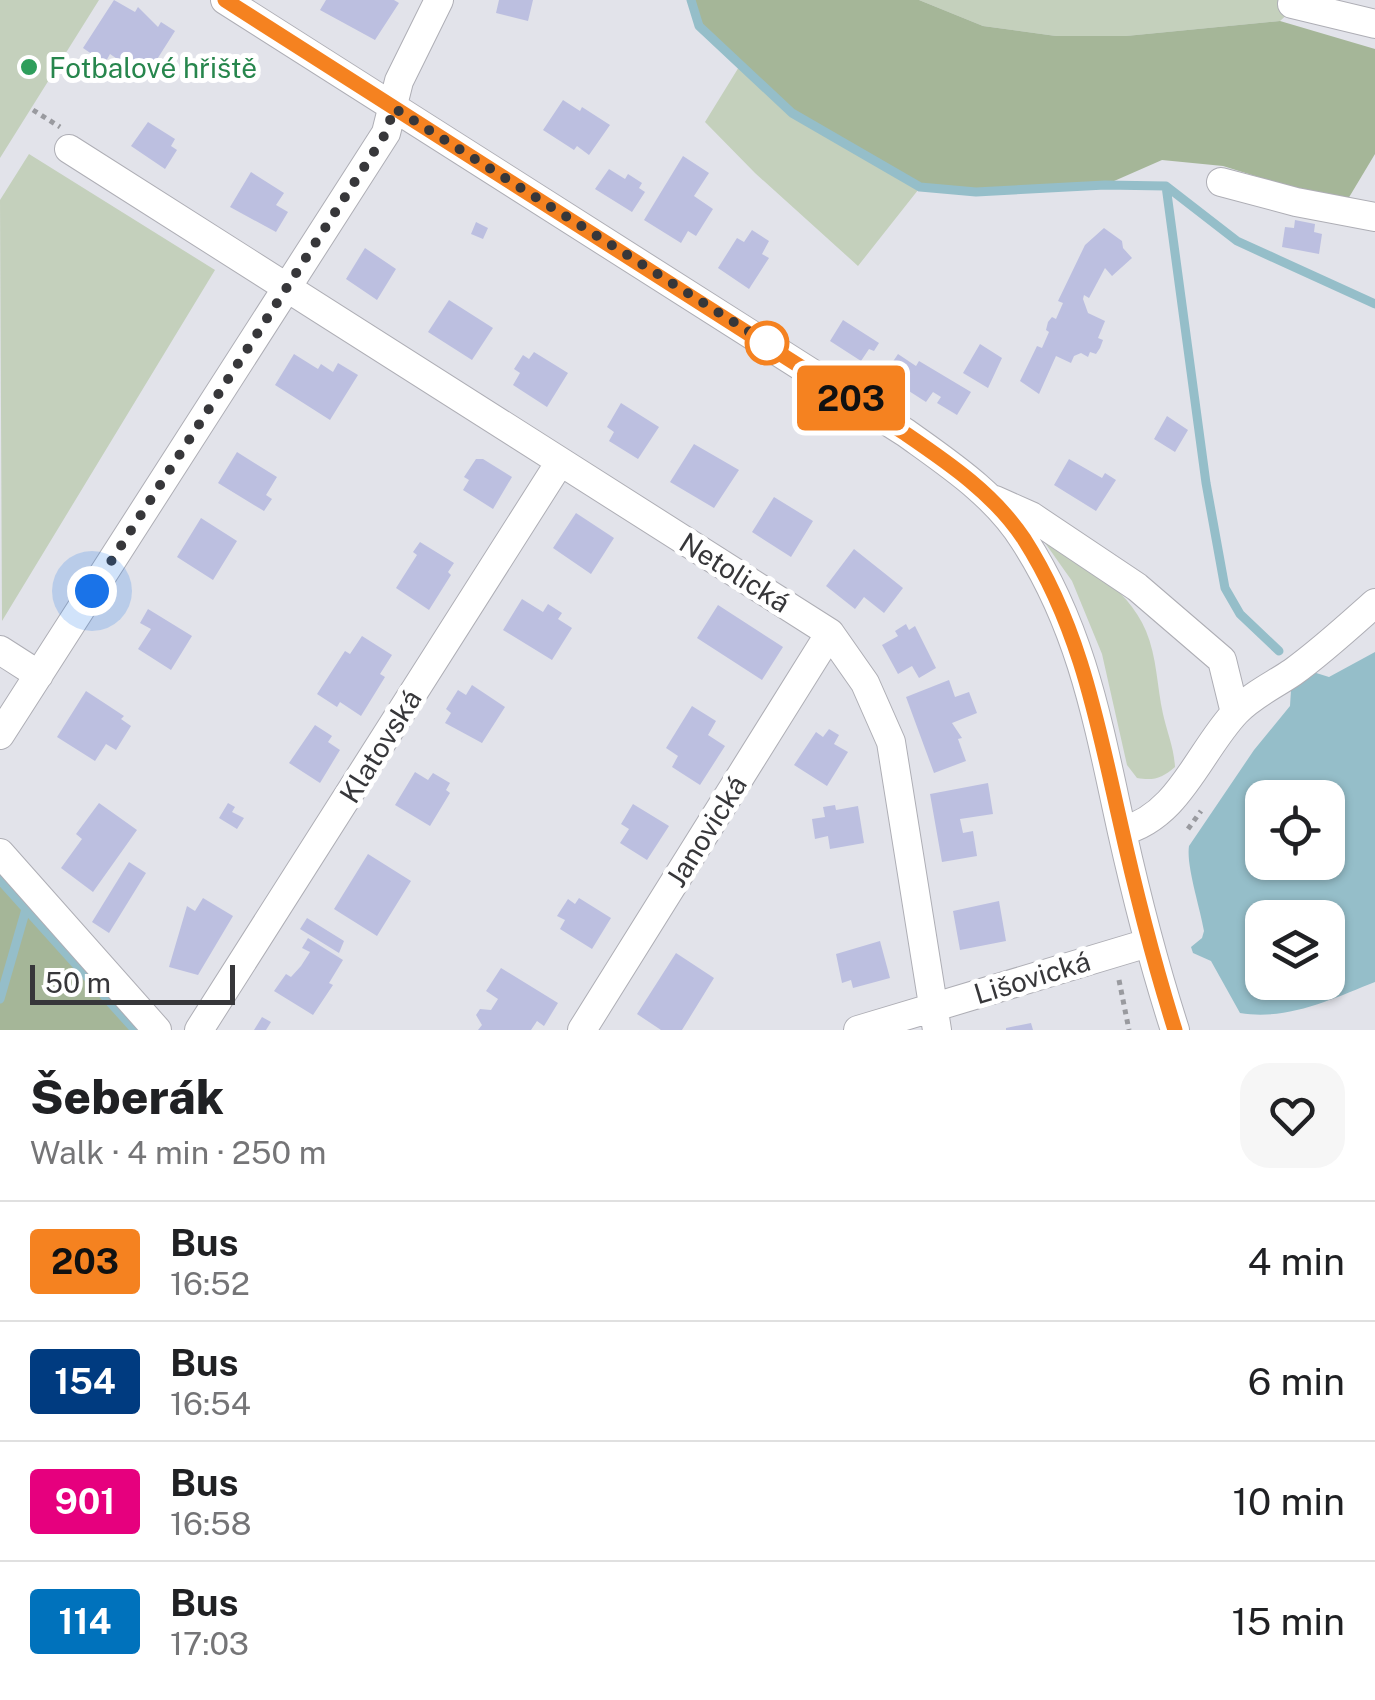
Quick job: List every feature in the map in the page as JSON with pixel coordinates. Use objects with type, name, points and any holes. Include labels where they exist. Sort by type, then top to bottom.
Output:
[{"type":"street","points":[[225,0],[891,424],[971,480],[988,497],[1023,538],[1077,645],[1094,702],[1148,944],[1175,1030]]},
{"type":"street","points":[[0,735],[386,133],[399,81],[440,0]]},
{"type":"street","points":[[1292,4],[1375,24]]},
{"type":"street","name":"Netolická","points":[[69,149],[830,633],[865,683],[890,742],[935,1018]]},
{"type":"street","points":[[1221,182],[1296,202],[1375,216]]},
{"type":"street","name":"Klatovská","points":[[199,1030],[560,462]]},
{"type":"street","points":[[988,497],[1031,516],[1137,586],[1222,660],[1235,713]]},
{"type":"street","points":[[1122,831],[1144,824],[1163,809],[1249,699],[1311,658],[1375,603]]},
{"type":"street","name":"Janovická","points":[[582,1030],[830,633]]},
{"type":"street","points":[[0,650],[39,674]]},
{"type":"street","points":[[0,853],[157,1030]]},
{"type":"street","name":"Lišovická","points":[[858,1030],[935,1018],[1148,944]]},
{"type":"path","points":[[1114,953],[1129,1030]]},
{"type":"green space","name":"Fotbalové hřiště","points":[[0,0],[99,0],[0,158]]},
{"type":"green space","points":[[694,0],[919,0],[983,26],[1056,36],[1126,36],[1280,21],[1375,49],[1375,154],[1345,204],[1223,166],[1162,160],[1105,185],[976,192],[920,187],[792,113],[705,31]]},
{"type":"green space","points":[[919,0],[1303,0],[1280,21],[1126,36],[1056,36],[983,26]]},
{"type":"green space","points":[[742,62],[792,114],[922,185],[858,266],[705,122]]},
{"type":"green space","points":[[29,154],[215,270],[2,621],[0,200]]},
{"type":"green space","points":[[1038,533],[1114,587],[1138,615],[1152,651],[1174,760],[1175,767],[1162,776],[1137,778],[1127,765],[1102,654],[1072,581]]},
{"type":"green space","points":[[0,853],[157,1030],[0,1030]]},
{"type":"water","points":[[1375,652],[1375,982],[1345,994],[1345,900],[1245,900],[1245,1000],[1329,1000],[1275,1014],[1240,1013],[1211,961],[1193,953],[1191,947],[1204,931],[1191,875],[1189,846],[1254,750],[1290,706],[1291,690],[1313,672],[1329,677]]},
{"type":"building","points":[[114,0],[135,12],[138,7],[158,27],[161,22],[175,31],[149,72],[136,63],[132,69],[110,54],[105,63],[83,48]]},
{"type":"building","points":[[326,0],[399,3],[375,40],[320,10]]},
{"type":"building","points":[[499,0],[533,0],[528,21],[496,13]]},
{"type":"building","points":[[563,100],[610,125],[589,155],[543,130]]},
{"type":"building","points":[[148,122],[175,139],[171,146],[177,150],[165,169],[131,146]]},
{"type":"building","points":[[683,156],[709,173],[694,196],[713,209],[696,236],[688,231],[681,243],[644,220]]},
{"type":"building","points":[[609,169],[642,183],[639,188],[645,192],[632,212],[595,189]]},
{"type":"building","points":[[251,172],[284,193],[276,205],[288,212],[276,232],[230,207]]},
{"type":"building","points":[[1295,220],[1315,224],[1314,232],[1322,234],[1319,254],[1282,247],[1285,227],[1294,228]]},
{"type":"building","points":[[476,222],[488,228],[483,239],[471,234]]},
{"type":"building","points":[[1104,228],[1122,241],[1132,258],[1112,276],[1105,268],[1089,298],[1084,295],[1088,313],[1105,321],[1098,338],[1103,340],[1100,348],[1088,357],[1081,353],[1074,356],[1071,363],[1056,356],[1039,394],[1020,381],[1037,346],[1042,348],[1049,332],[1048,322],[1052,317],[1056,319],[1063,303],[1058,301],[1085,245]]},
{"type":"building","points":[[752,230],[769,241],[762,254],[769,258],[749,289],[718,268],[737,238],[744,242]]},
{"type":"building","points":[[365,248],[396,269],[377,300],[346,279]]},
{"type":"building","points":[[449,300],[493,328],[472,360],[428,332]]},
{"type":"building","points":[[843,320],[879,343],[861,361],[830,341]]},
{"type":"building","points":[[980,344],[1002,358],[988,388],[963,373]]},
{"type":"building","points":[[534,352],[568,373],[547,407],[513,385],[520,373],[514,369],[523,355],[529,359]]},
{"type":"building","points":[[294,354],[318,369],[321,364],[333,372],[338,363],[358,375],[330,420],[275,385]]},
{"type":"building","points":[[898,354],[916,366],[919,361],[971,392],[957,415],[937,403],[941,397],[933,392],[926,402],[884,375]]},
{"type":"building","points":[[621,403],[659,427],[638,459],[609,441],[614,432],[607,427]]},
{"type":"building","points":[[1167,416],[1188,430],[1175,452],[1154,439]]},
{"type":"building","points":[[694,444],[739,470],[714,508],[670,482]]},
{"type":"building","points":[[237,452],[277,477],[266,495],[272,499],[264,511],[218,483]]},
{"type":"building","points":[[476,459],[483,459],[512,477],[493,509],[463,490],[469,480],[464,477]]},
{"type":"building","points":[[1069,459],[1102,478],[1105,473],[1116,480],[1096,511],[1054,485]]},
{"type":"building","points":[[774,497],[813,521],[791,557],[752,532]]},
{"type":"building","points":[[576,513],[614,538],[591,574],[553,548]]},
{"type":"building","points":[[201,518],[237,541],[213,580],[177,557]]},
{"type":"building","points":[[420,542],[454,563],[429,610],[396,588],[417,555],[413,552]]},
{"type":"building","points":[[854,549],[903,588],[884,613],[864,597],[855,609],[826,586]]},
{"type":"building","points":[[522,599],[543,612],[548,604],[562,613],[558,619],[572,628],[552,660],[503,630]]},
{"type":"building","points":[[718,605],[783,647],[762,680],[697,638]]},
{"type":"building","points":[[148,609],[192,636],[171,670],[138,649],[151,629],[140,623]]},
{"type":"building","points":[[906,624],[909,630],[915,626],[936,668],[919,678],[912,666],[898,674],[882,645],[898,636],[895,631]]},
{"type":"building","points":[[362,636],[392,655],[380,674],[385,677],[361,716],[340,702],[337,707],[317,694],[345,651],[350,654]]},
{"type":"building","points":[[949,680],[955,697],[969,692],[977,713],[952,723],[962,738],[958,739],[966,761],[934,773],[906,697]]},
{"type":"building","points":[[472,685],[505,707],[482,743],[445,723],[451,713],[446,709],[458,690],[466,695]]},
{"type":"building","points":[[86,691],[124,716],[121,719],[131,726],[116,750],[106,744],[95,761],[57,737]]},
{"type":"building","points":[[692,706],[716,721],[708,735],[725,746],[700,785],[672,767],[678,756],[666,748]]},
{"type":"building","points":[[315,725],[332,736],[328,742],[340,750],[320,783],[289,763]]},
{"type":"building","points":[[829,729],[839,735],[834,744],[848,752],[827,786],[794,765],[816,732],[823,737]]},
{"type":"building","points":[[415,772],[428,780],[433,773],[450,783],[446,790],[450,793],[430,826],[395,805]]},
{"type":"building","points":[[988,783],[993,814],[960,819],[963,833],[973,831],[977,856],[942,862],[930,794]]},
{"type":"building","points":[[99,803],[137,830],[93,892],[61,868],[82,839],[76,834]]},
{"type":"building","points":[[228,803],[235,807],[232,812],[244,818],[237,829],[219,818]]},
{"type":"building","points":[[633,804],[669,826],[647,860],[620,843],[629,829],[621,824]]},
{"type":"building","points":[[835,805],[836,810],[858,806],[864,843],[830,849],[828,836],[815,839],[812,819],[825,817],[823,807]]},
{"type":"building","points":[[368,854],[411,881],[377,936],[334,909]]},
{"type":"building","points":[[129,862],[146,873],[109,933],[92,922]]},
{"type":"building","points":[[203,898],[233,916],[198,975],[169,967],[187,906],[195,911]]},
{"type":"building","points":[[579,898],[611,918],[592,949],[560,929],[565,920],[557,916],[568,899],[575,904]]},
{"type":"building","points":[[999,901],[1006,941],[960,950],[953,911]]},
{"type":"building","points":[[307,918],[344,941],[339,953],[300,929]]},
{"type":"building","points":[[308,938],[343,960],[329,983],[333,985],[313,1015],[274,991],[310,952],[302,948]]},
{"type":"building","points":[[880,941],[890,978],[853,988],[851,980],[842,983],[836,954]]},
{"type":"building","points":[[676,953],[714,978],[682,1030],[661,1030],[637,1014]]},
{"type":"building","points":[[501,968],[558,1003],[544,1026],[537,1021],[531,1030],[478,1030],[482,1025],[476,1015],[480,1009],[491,1010],[498,999],[486,991]]},
{"type":"building","points":[[262,1017],[271,1022],[266,1030],[254,1030]]},
{"type":"building","points":[[1031,1023],[1033,1030],[1006,1030],[1006,1028]]},
{"type":"waterway","points":[[691,0],[699,26],[792,113],[920,187],[976,192],[1166,186],[1237,241],[1375,304]]},
{"type":"waterway","points":[[1166,186],[1206,483],[1225,588],[1240,614],[1279,651]]},
{"type":"waterway","points":[[0,880],[135,1030]]},
{"type":"waterway","points":[[0,999],[26,909]]},
{"type":"bus line","name":"203","points":[[225,0],[906,434],[971,480],[988,497],[1023,538],[1077,645],[1094,702],[1148,944],[1175,1030]]},
{"type":"place","name":"Fotbalové hřiště","points":[[29,67]]},
{"type":"route","points":[[92,591],[386,133],[394,108],[767,343]]}]
